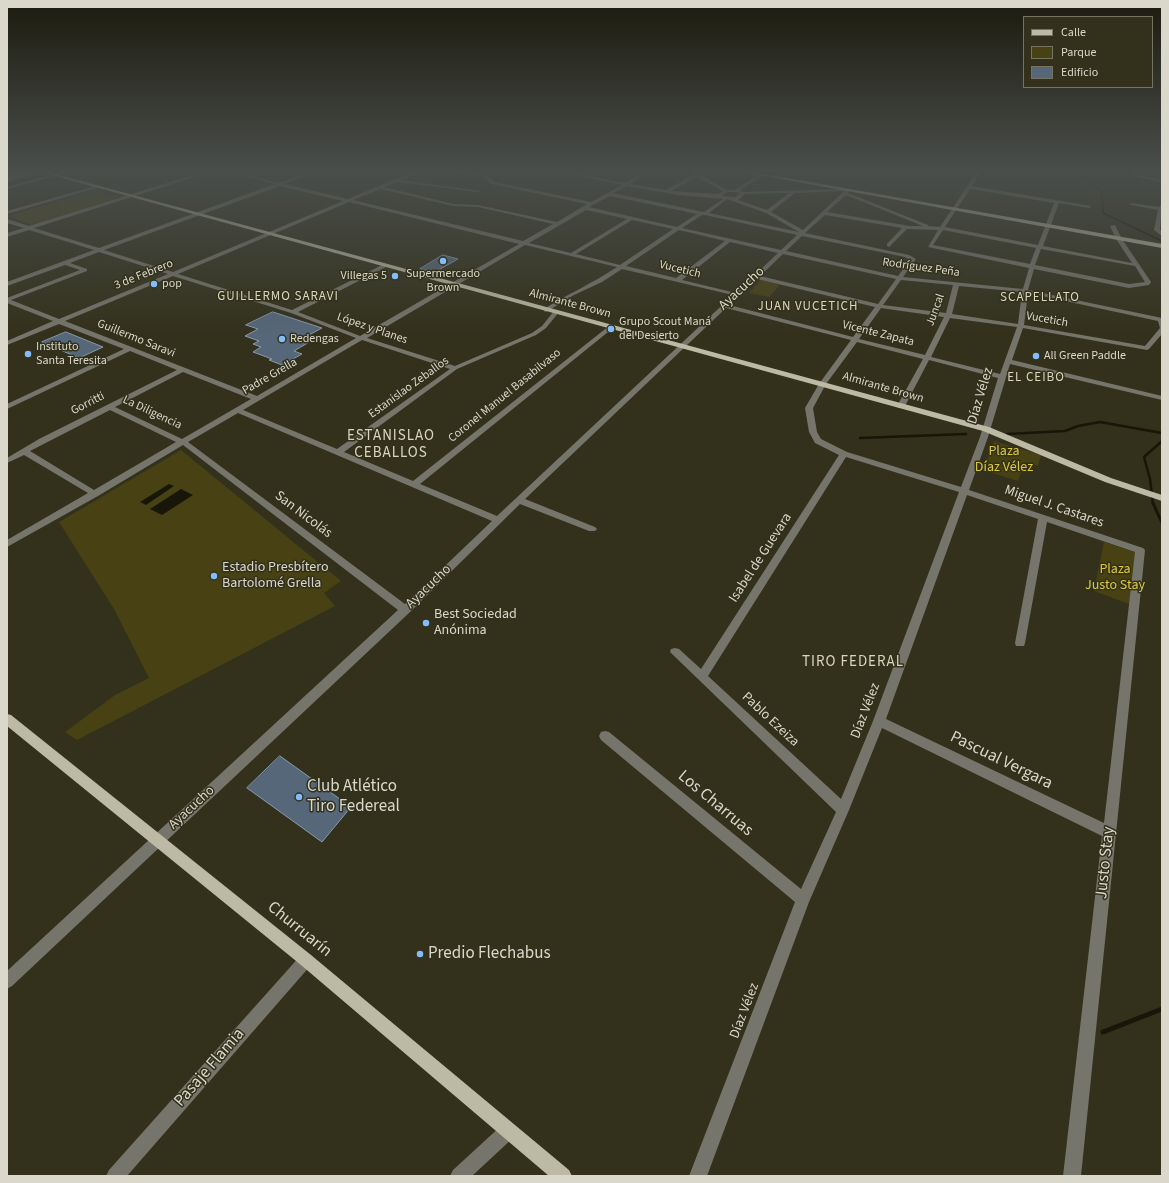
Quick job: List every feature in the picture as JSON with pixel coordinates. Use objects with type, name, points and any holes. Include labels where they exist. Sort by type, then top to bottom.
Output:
[{"type":"main road","name":"Almirante Brown","points":[[238,225],[986,429],[1138,491],[1162,498]]},
{"type":"main road","points":[[1044,225],[1162,246]]},
{"type":"main road","name":"Churruarín","points":[[7,719],[306,960],[563,1176]]},
{"type":"street","name":"López y Planes","points":[[20,225],[293,312],[361,338],[455,368]]},
{"type":"street","points":[[7,235],[38,225]]},
{"type":"street","points":[[7,284],[167,225]]},
{"type":"street","name":"3 de Febrero","points":[[7,343],[292,225]]},
{"type":"street","name":"Vucetich","points":[[446,225],[523,244],[536,245],[738,295]]},
{"type":"street","name":"Padre Grella","points":[[7,544],[556,225]]},
{"type":"street","points":[[573,254],[620,225]]},
{"type":"street","name":"Rodríguez Peña","points":[[659,225],[899,278],[1025,291],[1162,325]]},
{"type":"street","points":[[546,310],[572,294],[600,281],[684,225]]},
{"type":"street","points":[[761,225],[801,233]]},
{"type":"street","points":[[793,225],[798,228],[801,233]]},
{"type":"street","name":"Ayacucho","points":[[7,981],[156,840],[405,610],[724,306],[738,295],[809,225]]},
{"type":"street","points":[[895,225],[933,229],[940,228],[1136,265]]},
{"type":"street","points":[[924,225],[933,229]]},
{"type":"street","points":[[942,225],[930,246],[1129,286],[1147,284],[1148,282],[1113,226]]},
{"type":"street","points":[[1158,225],[1157,230],[1162,234]]},
{"type":"street","name":"Díaz Vélez","points":[[698,1176],[803,900],[843,810],[879,721],[964,491],[1020,326],[1025,291],[1032,266],[1048,226]]},
{"type":"street","points":[[889,245],[906,227]]},
{"type":"street","name":"Miguel J. Castares","points":[[801,233],[907,256],[913,259],[823,384],[809,408],[813,432],[818,441],[844,454],[964,491],[1140,550]]},
{"type":"street","points":[[678,280],[728,240]]},
{"type":"street","points":[[7,300],[85,270],[66,263]]},
{"type":"street","points":[[293,312],[384,266]]},
{"type":"street","name":"Vucetich","points":[[756,277],[880,306],[1020,326],[1147,348],[1162,325]]},
{"type":"street","name":"Juncal","points":[[901,406],[948,316],[956,285]]},
{"type":"street","name":"Guillermo Saravi","points":[[7,300],[256,398]]},
{"type":"street","name":"Vicente Zapata","points":[[724,306],[1002,377]]},
{"type":"street","name":"Estanislao Zeballos","points":[[339,452],[455,368],[534,334],[544,327],[556,312]]},
{"type":"street","name":"Coronel Manuel Basabilvaso","points":[[415,484],[611,327]]},
{"type":"street","points":[[7,407],[129,349]]},
{"type":"street","points":[[1008,361],[1162,398]]},
{"type":"street","name":"Gorritti","points":[[7,461],[42,441],[182,370]]},
{"type":"street","name":"La Diligencia","points":[[110,407],[183,442]]},
{"type":"street","points":[[237,410],[498,520]]},
{"type":"street","name":"San Nicolás","points":[[183,442],[405,610]]},
{"type":"street","points":[[25,452],[95,494]]},
{"type":"street","name":"Isabel de Guevara","points":[[702,677],[844,454]]},
{"type":"street","points":[[519,500],[592,529]]},
{"type":"street","points":[[1020,643],[1042,517]]},
{"type":"street","name":"Justo Stay","points":[[1072,1176],[1140,550]]},
{"type":"street","name":"Pablo Ezeiza","points":[[675,652],[843,810]]},
{"type":"street","name":"Pascual Vergara","points":[[879,721],[1109,832]]},
{"type":"street","name":"Los Charruas","points":[[604,736],[803,900]]},
{"type":"street","name":"Pasaje Flamia","points":[[115,1176],[306,960]]},
{"type":"street","points":[[459,1176],[508,1130]]},
{"type":"green space","points":[[761,280],[780,285],[769,297],[749,293]]},
{"type":"green space","name":"Plaza Díaz Vélez","points":[[994,441],[1041,455],[1038,466],[1025,462],[1018,481],[983,470]]},
{"type":"green space","points":[[181,450],[341,581],[324,593],[335,606],[77,740],[65,732],[115,695],[149,678],[114,609],[59,522]]},
{"type":"green space","name":"Plaza Justo Stay","points":[[1104,542],[1137,553],[1129,604],[1094,591]]},
{"type":"shaded area","points":[[169,484],[174,486],[146,505],[140,502]]},
{"type":"shaded area","points":[[181,489],[193,495],[162,515],[150,509]]},
{"type":"building","name":"Supermercado Brown","points":[[443,255],[458,259],[435,272],[420,269]]},
{"type":"building","name":"Redengas","points":[[273,312],[322,328],[307,336],[312,338],[308,340],[311,341],[294,351],[302,354],[282,365],[269,360],[272,359],[253,352],[261,347],[253,344],[259,341],[245,336],[258,329],[246,325]]},
{"type":"building","points":[[66,332],[103,347],[79,358],[42,342]]},
{"type":"building","name":"Club Atlético Tiro Federeal","points":[[280,756],[351,807],[322,842],[247,788]]},
{"type":"waterway","points":[[1129,225],[1162,241]]},
{"type":"waterway","points":[[1007,434],[1065,431],[1078,426],[1100,422],[1162,433]]},
{"type":"waterway","points":[[860,438],[966,434]]},
{"type":"waterway","points":[[1153,504],[1150,479],[1144,457],[1162,441]]},
{"type":"waterway","points":[[1153,503],[1162,523]]},
{"type":"waterway","points":[[1103,1032],[1162,1009]]},
{"type":"place","name":"Supermercado Brown","points":[[443,261]]},
{"type":"place","name":"Villegas 5","points":[[395,276]]},
{"type":"place","name":"pop","points":[[154,284]]},
{"type":"place","name":"Grupo Scout Maná del Desierto","points":[[611,329]]},
{"type":"place","name":"Redengas","points":[[282,339]]},
{"type":"place","name":"Instituto Santa Teresita","points":[[28,354]]},
{"type":"place","name":"All Green Paddle","points":[[1036,356]]},
{"type":"place","name":"Estadio Presbítero Bartolomé Grella","points":[[214,576]]},
{"type":"place","name":"Best Sociedad Anónima","points":[[426,623]]},
{"type":"place","name":"Club Atlético Tiro Federeal","points":[[299,797]]},
{"type":"place","name":"Predio Flechabus","points":[[420,954]]},
{"type":"district","name":"GUILLERMO SARAVI","points":[[278,297]]},
{"type":"district","name":"SCAPELLATO","points":[[1040,298]]},
{"type":"district","name":"JUAN VUCETICH","points":[[808,307]]},
{"type":"district","name":"EL CEIBO","points":[[1036,378]]},
{"type":"district","name":"ESTANISLAO CEBALLOS","points":[[391,446]]},
{"type":"district","name":"TIRO FEDERAL","points":[[853,663]]}]
